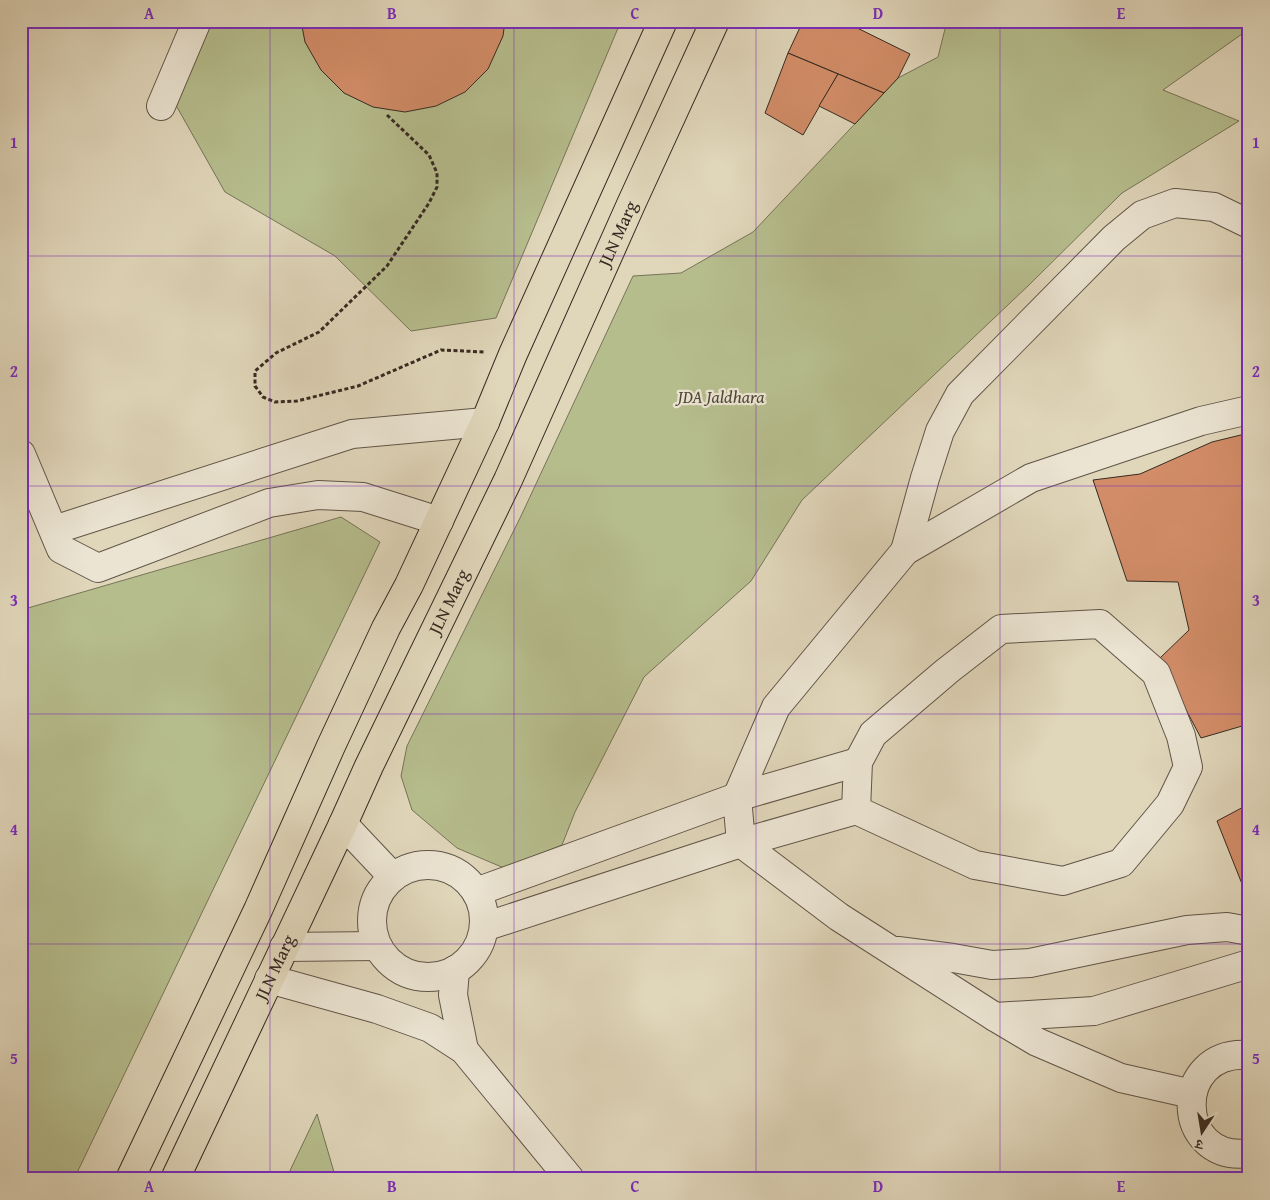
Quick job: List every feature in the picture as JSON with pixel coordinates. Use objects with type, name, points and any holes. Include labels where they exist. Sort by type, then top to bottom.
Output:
[{"type":"main road","points":[[130,1179],[258,910],[386,628],[410,585],[485,422],[513,354],[663,21]]},
{"type":"main road","name":"JLN Marg","points":[[175,1179],[343,824],[368,766],[508,480],[715,21]]},
{"type":"street","points":[[161,106],[197,21]]},
{"type":"street","points":[[905,550],[940,431],[960,394],[1114,238],[1142,215],[1175,203],[1214,207],[1249,224]]},
{"type":"street","points":[[1192,1094],[1121,1078],[1037,1042],[995,1018],[890,950],[840,917],[741,843],[737,797],[776,707],[905,550],[1030,478],[1201,421],[1249,410]]},
{"type":"street","points":[[54,530],[352,434],[485,422]]},
{"type":"street","points":[[21,454],[62,549],[98,568],[269,503],[318,495],[364,496],[439,521]]},
{"type":"street","points":[[484,927],[741,843],[856,810],[975,865],[1063,881],[1121,863],[1170,804],[1188,768],[1180,736],[1156,673],[1100,624],[1001,630],[947,671],[873,734],[858,762],[856,810]]},
{"type":"street","points":[[476,892],[737,797],[858,762]]},
{"type":"street","points":[[343,824],[393,877]]},
{"type":"street","points":[[428,865],[447,868],[463,878],[476,892],[483,909],[484,927],[479,945],[469,959],[455,970],[438,977],[420,977],[402,971],[388,960],[377,946],[372,928],[373,909],[380,891],[393,877],[409,868],[428,865]]},
{"type":"street","points":[[890,950],[992,965],[1030,962],[1187,930],[1227,927],[1249,932]]},
{"type":"street","points":[[284,947],[377,946]]},
{"type":"street","points":[[995,1018],[1094,1011],[1249,964]]},
{"type":"street","points":[[455,970],[453,995],[464,1050]]},
{"type":"street","points":[[269,979],[377,1009],[430,1028],[464,1050],[570,1179]]},
{"type":"street","points":[[1249,1055],[1237,1054],[1221,1058],[1207,1067],[1197,1079],[1192,1094],[1191,1111],[1196,1128],[1207,1142],[1222,1151],[1239,1154],[1249,1153]]},
{"type":"path","points":[[386,115],[429,155],[437,173],[437,187],[429,203],[387,266],[318,332],[276,353],[255,371],[255,386],[263,397],[276,402],[298,402],[358,386],[441,350],[513,354]]},
{"type":"green space","points":[[206,21],[621,21],[496,318],[411,331],[335,256],[225,192],[173,100]]},
{"type":"green space","name":"JDA Jaldhara","points":[[946,21],[1249,21],[1249,29],[1163,90],[1239,121],[1122,193],[1028,286],[802,500],[751,581],[644,677],[575,812],[562,845],[504,868],[457,848],[412,810],[401,776],[407,746],[521,516],[633,276],[681,273],[753,232],[898,78],[938,57]]},
{"type":"green space","points":[[341,517],[380,542],[74,1179],[21,1179],[21,610]]},
{"type":"green space","points":[[317,1114],[336,1179],[286,1179]]},
{"type":"building","points":[[301,21],[505,21],[503,36],[488,69],[465,92],[436,106],[405,112],[373,107],[344,93],[321,70],[305,42]]},
{"type":"building","points":[[803,21],[843,21],[910,54],[898,78],[884,93],[788,53]]},
{"type":"building","points":[[788,53],[838,74],[803,135],[765,113]]},
{"type":"building","points":[[838,74],[884,93],[855,124],[819,106]]},
{"type":"building","points":[[1249,433],[1249,724],[1201,738],[1159,659],[1189,630],[1178,582],[1127,581],[1093,480],[1140,474],[1212,442]]},
{"type":"building","points":[[1249,804],[1249,893],[1246,894],[1217,821]]}]
